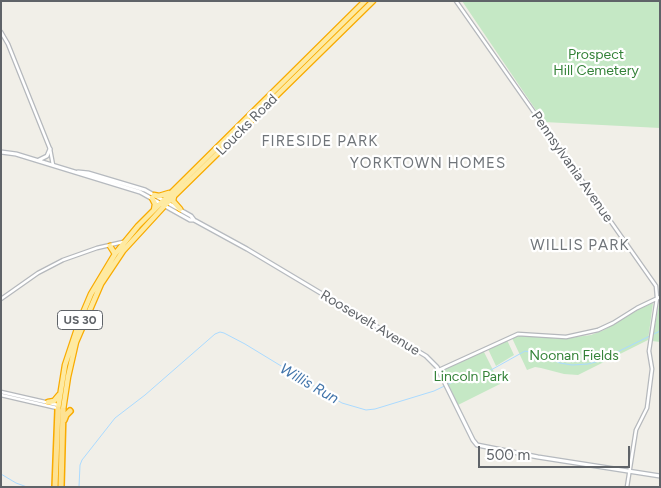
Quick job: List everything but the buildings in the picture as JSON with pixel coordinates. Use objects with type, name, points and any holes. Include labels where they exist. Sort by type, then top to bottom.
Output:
[{"type":"highway","name":"Loucks Road","points":[[123,251],[164,203],[365,1]]},
{"type":"highway","name":"Loucks Road","points":[[173,194],[372,1]]},
{"type":"highway","points":[[154,210],[153,196],[173,194],[173,201],[180,209]]},
{"type":"highway","name":"Loucks Road","points":[[125,242],[154,210],[164,203]]},
{"type":"highway","name":"US 30","points":[[61,487],[64,420],[60,394],[65,365],[80,320],[99,279],[125,242]]},
{"type":"highway","points":[[110,246],[116,254]]},
{"type":"highway","name":"US 30","points":[[54,487],[61,408],[76,342],[101,284],[123,251]]},
{"type":"highway","points":[[48,402],[54,401],[60,394]]},
{"type":"highway","points":[[64,420],[70,412]]},
{"type":"main road","points":[[39,160],[47,156],[50,149]]},
{"type":"main road","name":"Roosevelt Avenue","points":[[1,152],[39,160],[78,172],[90,178],[153,196]]},
{"type":"main road","name":"Roosevelt Avenue","points":[[78,172],[88,173],[145,190],[190,220],[426,356],[439,370],[473,440],[478,445],[660,476]]},
{"type":"main road","points":[[90,178],[115,181]]},
{"type":"main road","name":"Roosevelt Avenue","points":[[164,203],[180,209],[191,216],[193,220]]},
{"type":"street","name":"Pennsylvania Avenue","points":[[456,1],[656,286],[659,297],[649,351],[652,369],[647,408],[636,430],[627,487]]},
{"type":"street","points":[[1,32],[8,44],[50,149],[54,165]]},
{"type":"street","points":[[1,299],[52,265],[97,248],[125,242]]},
{"type":"street","points":[[439,370],[518,334],[566,337],[598,330],[613,324],[659,297]]},
{"type":"street","points":[[1,394],[61,408]]},
{"type":"street","points":[[1,394],[48,402],[61,408]]},
{"type":"green space","name":"Prospect Hill Cemetery","points":[[462,1],[660,1],[660,128],[544,122]]},
{"type":"green space","points":[[660,300],[660,342],[652,341]]},
{"type":"green space","name":"Noonan Fields","points":[[653,303],[648,340],[578,375],[564,374],[535,367],[527,370],[512,338],[523,335],[561,339],[591,335],[604,330]]},
{"type":"green space","points":[[507,340],[514,355],[496,366],[488,349]]},
{"type":"green space","name":"Lincoln Park","points":[[483,350],[500,384],[458,405],[442,371]]},
{"type":"waterway","name":"Willis Run","points":[[79,487],[82,460],[115,418],[145,395],[215,334],[220,332],[245,344],[342,403],[366,410],[434,391],[455,381],[481,379],[491,370],[525,351],[560,363],[572,365],[588,364],[599,361],[660,331]]},
{"type":"waterway","points":[[1,474],[27,487]]},
{"type":"district","name":"FIRESIDE PARK","points":[[320,142]]},
{"type":"district","name":"YORKTOWN HOMES","points":[[428,164]]},
{"type":"district","name":"WILLIS PARK","points":[[580,246]]}]
